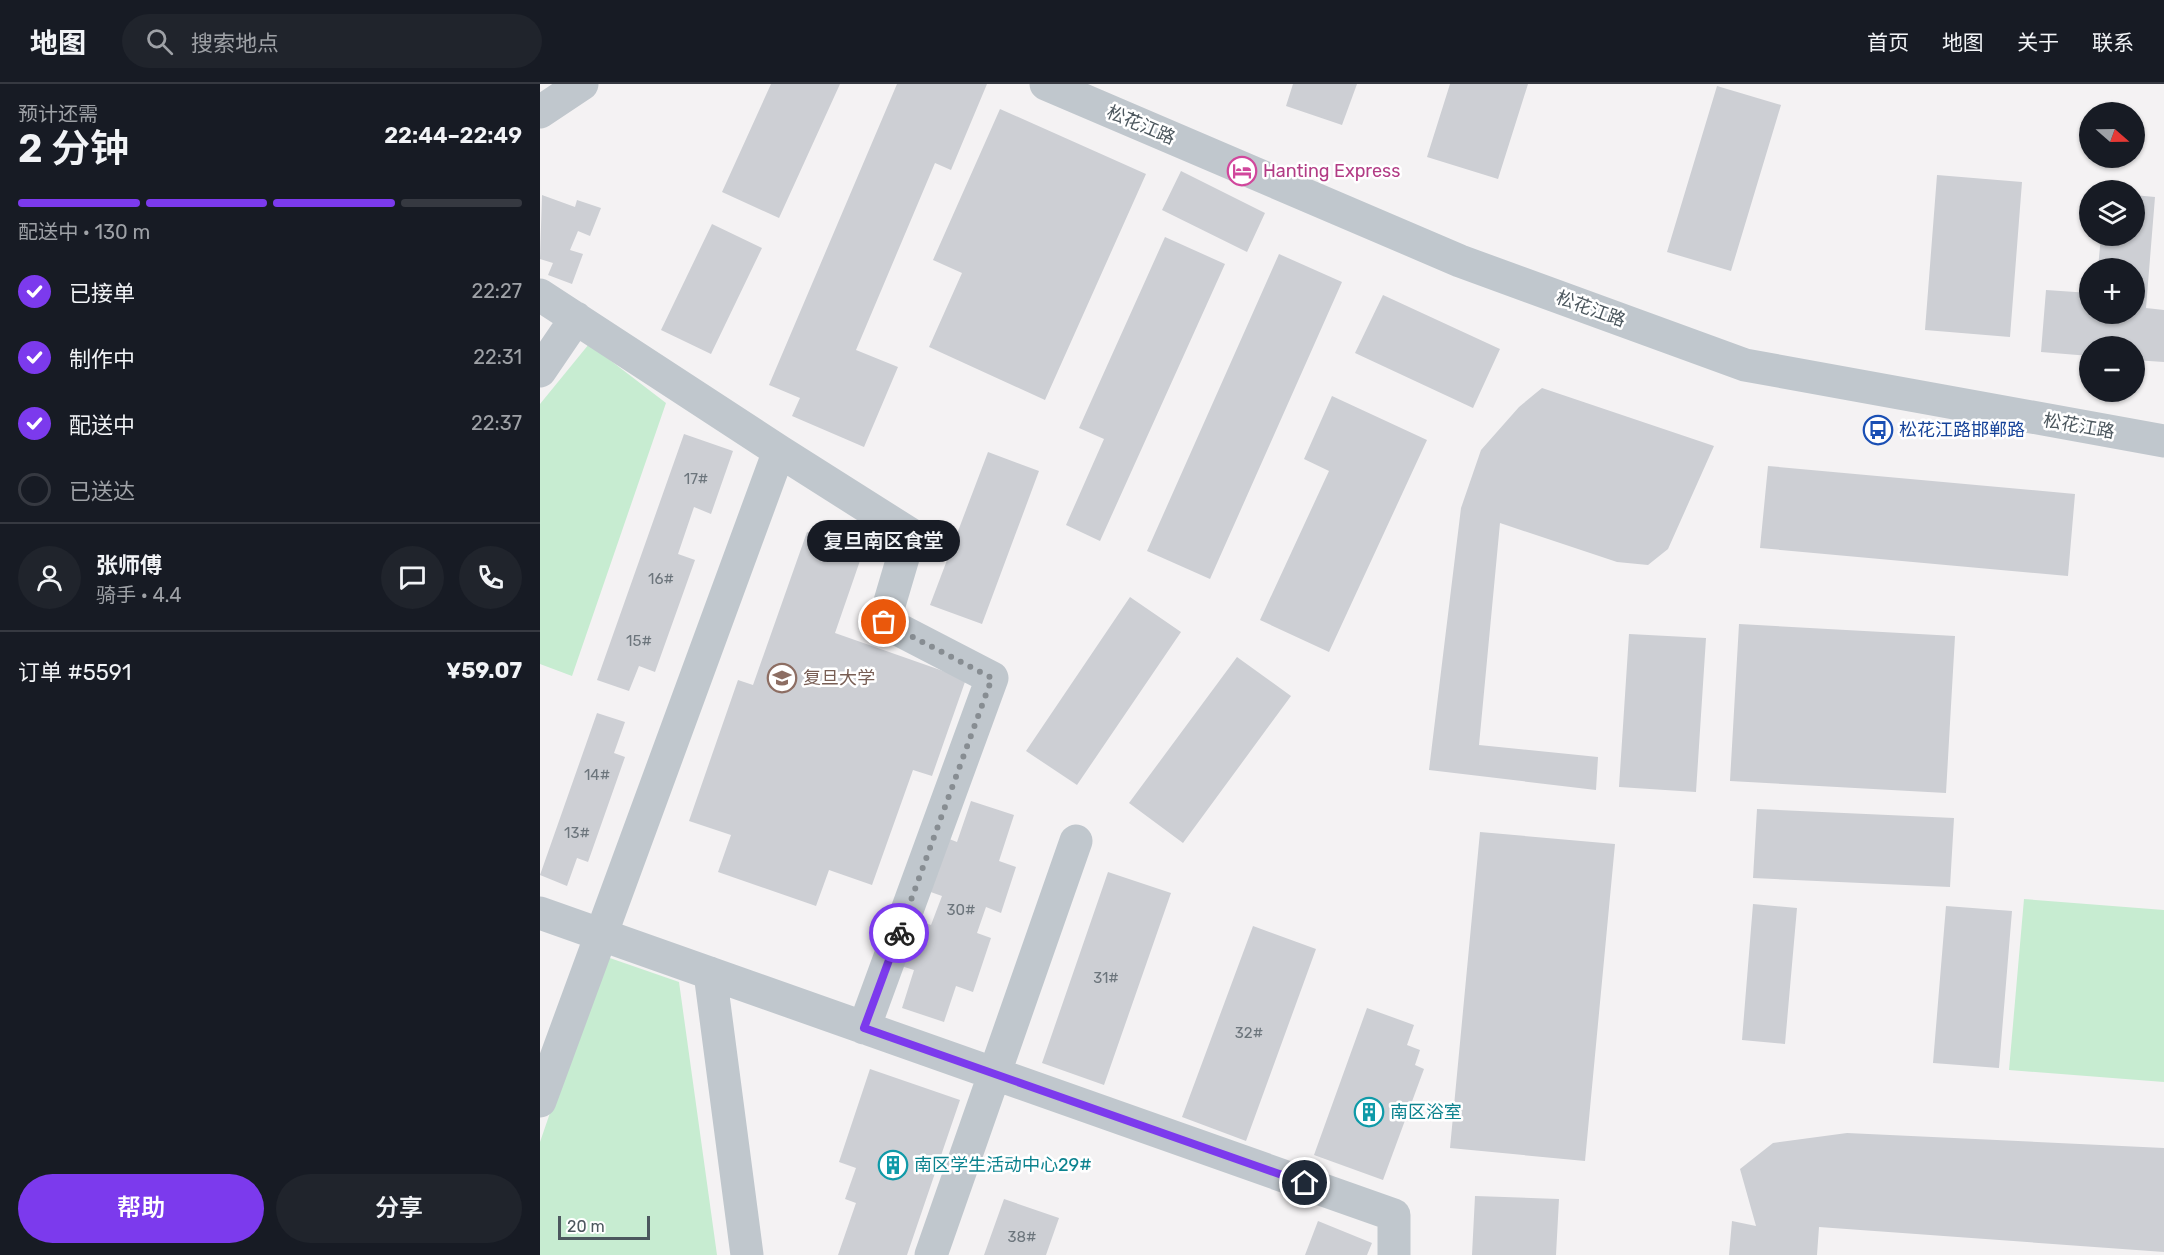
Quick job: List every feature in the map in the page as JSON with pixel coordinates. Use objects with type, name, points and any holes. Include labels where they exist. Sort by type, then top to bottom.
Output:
[{"type":"street","points":[[540,112],[582,84]]},
{"type":"street","name":"松花江路","points":[[1046,84],[1460,261],[1744,365],[2164,441]]},
{"type":"street","points":[[540,295],[778,451],[910,534],[884,622],[992,678],[864,1028]]},
{"type":"street","points":[[540,371],[576,318]]},
{"type":"street","points":[[540,1101],[778,451]]},
{"type":"street","points":[[931,1255],[1076,842]]},
{"type":"street","points":[[540,913],[1394,1215],[1394,1255]]},
{"type":"street","points":[[710,973],[747,1255]]},
{"type":"green space","points":[[589,344],[666,403],[572,676],[540,664],[540,404]]},
{"type":"green space","points":[[2024,899],[2164,910],[2164,1082],[2009,1070]]},
{"type":"green space","points":[[604,956],[679,982],[717,1255],[540,1255],[540,1142]]},
{"type":"building","points":[[771,84],[840,84],[779,218],[722,192]]},
{"type":"building","points":[[897,84],[987,84],[951,170],[935,163],[856,350],[898,367],[864,447],[792,416],[800,398],[769,385]]},
{"type":"building","points":[[1293,84],[1357,84],[1342,125],[1286,106]]},
{"type":"building","points":[[1450,84],[1528,84],[1498,179],[1427,157]]},
{"type":"building","points":[[1717,86],[1781,105],[1731,271],[1667,252]]},
{"type":"building","points":[[1000,109],[1146,174],[1045,400],[929,347],[962,273],[933,260]]},
{"type":"building","points":[[1181,171],[1265,213],[1247,252],[1162,210]]},
{"type":"building","points":[[1937,175],[2022,182],[2010,337],[1925,330]]},
{"type":"building","points":[[542,195],[575,207],[577,200],[601,208],[590,236],[578,231],[570,250],[583,254],[572,284],[548,275],[553,263],[540,259]]},
{"type":"building","points":[[2145,196],[2155,197],[2146,308],[2164,310],[2164,362],[2145,361],[2145,336],[2079,336],[2079,355],[2041,352],[2046,290],[2079,292],[2079,324],[2145,324],[2145,258],[2099,258],[2100,246],[2145,246]]},
{"type":"building","points":[[712,224],[762,248],[711,354],[661,330]]},
{"type":"building","points":[[1165,237],[1225,264],[1100,541],[1066,525],[1104,439],[1079,428]]},
{"type":"building","points":[[1279,254],[1342,282],[1210,579],[1147,551]]},
{"type":"building","points":[[1383,295],[1500,349],[1473,408],[1355,353]]},
{"type":"building","points":[[1542,388],[1714,446],[1668,549],[1648,565],[1617,562],[1500,523],[1479,745],[1598,757],[1596,790],[1429,770],[1461,508],[1481,450],[1519,407]]},
{"type":"building","points":[[1332,396],[1427,440],[1329,652],[1260,620],[1329,471],[1304,459]]},
{"type":"building","points":[[684,434],[733,451],[711,514],[694,507],[678,554],[695,560],[655,672],[639,666],[629,691],[597,680]]},
{"type":"building","points":[[988,452],[1039,471],[982,624],[930,605]]},
{"type":"building","points":[[1768,466],[2075,494],[2068,576],[1760,548]]},
{"type":"building","points":[[807,532],[863,552],[835,633],[966,679],[932,776],[913,770],[872,885],[829,870],[816,906],[718,872],[731,835],[689,821],[738,680],[753,685]]},
{"type":"building","points":[[1130,597],[1181,632],[1077,785],[1026,751]]},
{"type":"building","points":[[1739,624],[1955,636],[1946,793],[1730,781]]},
{"type":"building","points":[[1629,634],[1706,638],[1696,792],[1619,787]]},
{"type":"building","points":[[1237,657],[1291,696],[1183,843],[1129,803]]},
{"type":"building","points":[[597,713],[625,722],[614,753],[625,757],[588,862],[577,858],[567,886],[540,875]]},
{"type":"building","points":[[971,801],[1014,815],[999,861],[1016,867],[1001,913],[986,907],[977,933],[991,938],[973,992],[956,986],[944,1022],[902,1008],[914,970],[898,965],[914,919],[931,925],[942,896],[925,890],[944,837],[957,842]]},
{"type":"building","points":[[1757,809],[1954,818],[1950,887],[1753,878]]},
{"type":"building","points":[[1480,832],[1615,844],[1585,1161],[1450,1148]]},
{"type":"building","points":[[1108,872],[1171,893],[1104,1085],[1042,1063]]},
{"type":"building","points":[[1753,904],[1797,908],[1785,1044],[1742,1040]]},
{"type":"building","points":[[1946,906],[2012,911],[1999,1068],[1933,1063]]},
{"type":"building","points":[[1253,926],[1316,949],[1246,1141],[1182,1117]]},
{"type":"building","name":"南区浴室","points":[[1367,1008],[1414,1025],[1407,1045],[1420,1050],[1415,1065],[1424,1069],[1383,1180],[1314,1155]]},
{"type":"building","name":"南区学生活动中心29#","points":[[870,1069],[960,1100],[907,1255],[838,1255],[856,1203],[845,1199],[856,1168],[839,1162]]},
{"type":"building","points":[[1847,1133],[2164,1148],[2164,1252],[1819,1227],[1817,1255],[1729,1255],[1732,1221],[1756,1226],[1740,1169],[1773,1143]]},
{"type":"building","points":[[1475,1196],[1559,1199],[1556,1255],[1472,1255]]},
{"type":"building","points":[[1004,1199],[1059,1218],[1046,1255],[984,1255]]},
{"type":"building","points":[[1318,1221],[1372,1243],[1367,1255],[1305,1255]]},
{"type":"way so far","points":[[884,622],[992,678],[899,933]]},
{"type":"place","name":"Hanting Express","points":[[1242,171]]},
{"type":"place","name":"松花江路邯郸路","points":[[1878,430]]},
{"type":"place","name":"复旦南区食堂","points":[[884,622]]},
{"type":"place","name":"复旦大学","points":[[782,678]]},
{"type":"place","name":"南区浴室","points":[[1369,1112]]},
{"type":"place","name":"南区学生活动中心29#","points":[[893,1165]]},
{"type":"route","points":[[899,933],[864,1028],[1305,1183]]}]
